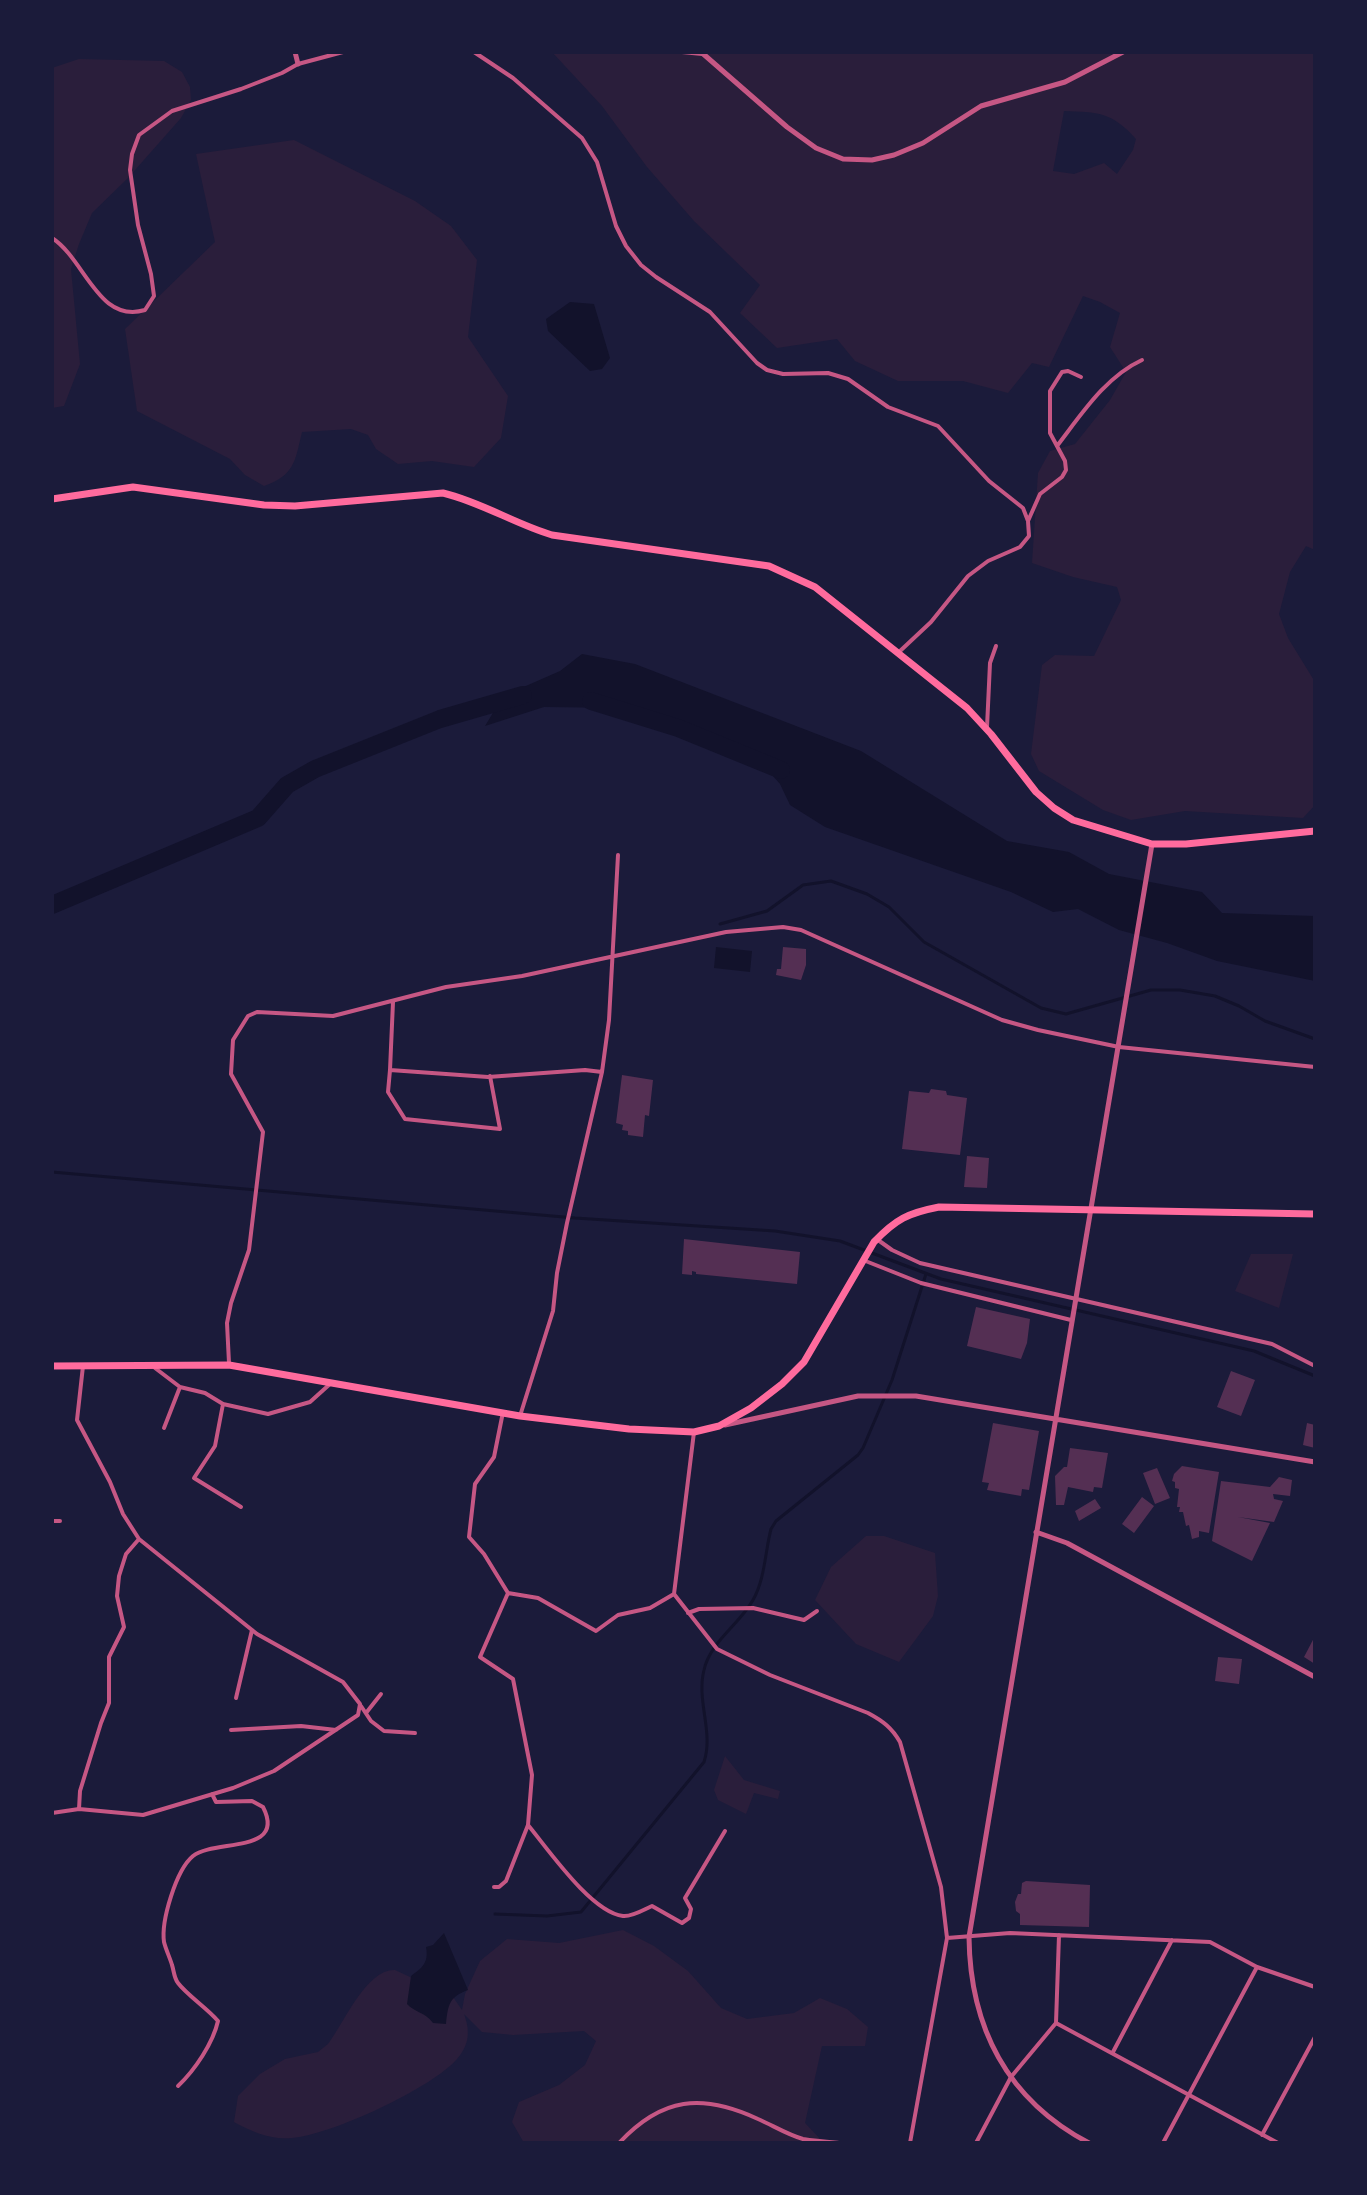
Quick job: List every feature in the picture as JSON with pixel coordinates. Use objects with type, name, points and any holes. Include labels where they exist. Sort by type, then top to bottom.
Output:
[{"type":"main road","points":[[52,499],[133,487],[264,505],[295,506],[443,493],[552,535],[779,569],[815,587],[967,708],[1036,792],[1073,820],[1152,844],[1186,844],[1315,831]]},
{"type":"main road","points":[[52,1366],[229,1365],[520,1416],[629,1429],[694,1432],[719,1426],[751,1408],[804,1362],[876,1240],[890,1225],[911,1212],[939,1207],[1315,1214]]},
{"type":"street","points":[[295,52],[298,64]]},
{"type":"street","points":[[52,238],[70,252],[103,301],[116,309],[133,313],[145,310],[154,296],[138,225],[130,170],[139,135],[172,111],[241,89],[298,64],[343,52]]},
{"type":"street","points":[[350,52],[385,52]]},
{"type":"street","points":[[474,52],[513,78],[582,138],[597,162],[616,226],[626,246],[656,277],[710,312],[757,363],[767,370],[783,374],[828,373],[848,379],[888,407],[938,426],[989,481],[1023,508],[1029,536],[1020,547],[988,561],[968,576],[931,622],[899,652]]},
{"type":"street","points":[[682,52],[702,53],[787,127],[816,148],[843,159],[872,160],[923,143],[981,106],[1065,82],[1123,52]]},
{"type":"street","points":[[1057,446],[1102,391],[1122,371],[1142,360]]},
{"type":"street","points":[[1028,521],[1040,494],[1062,477],[1066,470],[1065,461],[1050,433],[1050,391],[1062,372],[1068,371],[1081,377]]},
{"type":"street","points":[[987,730],[990,663],[996,646]]},
{"type":"street","points":[[1089,2143],[1060,2125],[1035,2103],[1011,2077],[990,2045],[976,2007],[969,1969],[969,1937],[1152,844]]},
{"type":"street","points":[[520,1416],[553,1311],[567,1223],[602,1072],[609,1020],[618,855]]},
{"type":"street","points":[[229,1365],[227,1323],[249,1250],[263,1132],[231,1074],[233,1040],[248,1016],[257,1012],[333,1016],[446,987],[522,976],[726,932],[783,927],[801,930],[1002,1020],[1038,1030],[1119,1047],[1315,1067]]},
{"type":"street","points":[[393,1002],[388,1092],[405,1119],[500,1129],[490,1076]]},
{"type":"street","points":[[390,1070],[490,1076],[585,1070],[602,1072]]},
{"type":"street","points":[[876,1240],[920,1263],[1074,1301],[1272,1344],[1315,1366]]},
{"type":"street","points":[[863,1260],[924,1284],[1071,1318]]},
{"type":"street","points":[[152,1365],[180,1387],[205,1393],[223,1404],[268,1414],[310,1402],[332,1383]]},
{"type":"street","points":[[83,1366],[77,1420],[123,1514],[139,1539],[252,1630],[282,1650],[343,1682],[384,1731],[415,1733]]},
{"type":"street","points":[[164,1428],[180,1387]]},
{"type":"street","points":[[719,1426],[858,1396],[916,1396],[1315,1462]]},
{"type":"street","points":[[223,1404],[215,1446],[194,1478],[241,1507]]},
{"type":"street","points":[[503,1412],[494,1457],[475,1484],[469,1537],[484,1554],[508,1593],[538,1598],[596,1631],[618,1615],[650,1608],[674,1594]]},
{"type":"street","points":[[694,1432],[674,1594],[717,1649],[770,1675],[868,1713],[893,1730],[900,1742],[941,1887],[947,1938],[910,2143]]},
{"type":"street","points":[[52,1521],[60,1521]]},
{"type":"street","points":[[1036,1532],[1067,1543],[1315,1677]]},
{"type":"street","points":[[79,1809],[80,1791],[109,1703],[109,1657],[124,1627],[117,1596],[119,1576],[126,1554],[139,1539]]},
{"type":"street","points":[[494,1887],[506,1881],[528,1825],[532,1775],[513,1679],[480,1657],[508,1593]]},
{"type":"street","points":[[688,1613],[699,1609],[743,1607],[773,1610],[804,1620],[817,1611]]},
{"type":"street","points":[[236,1698],[252,1630]]},
{"type":"street","points":[[366,1713],[381,1694]]},
{"type":"street","points":[[52,1813],[79,1809],[143,1815],[212,1794],[274,1771],[339,1730],[358,1715],[360,1704]]},
{"type":"street","points":[[231,1730],[301,1726],[339,1730]]},
{"type":"street","points":[[178,2086],[215,2032],[218,2021],[176,1982],[164,1940],[171,1894],[187,1862],[196,1854],[246,1844],[266,1832],[269,1825],[263,1807],[252,1801],[216,1802],[212,1794]]},
{"type":"street","points":[[528,1825],[587,1894],[609,1912],[626,1916],[652,1906],[682,1923],[689,1918],[691,1909],[685,1898],[725,1831]]},
{"type":"street","points":[[947,1938],[1010,1933],[1210,1942],[1257,1967],[1315,1987]]},
{"type":"street","points":[[976,2143],[1011,2077],[1056,2023],[1059,1935]]},
{"type":"street","points":[[1113,2052],[1172,1940]]},
{"type":"street","points":[[1163,2143],[1257,1967]]},
{"type":"street","points":[[1056,2023],[1278,2143]]},
{"type":"street","points":[[1262,2135],[1315,2037]]},
{"type":"street","points":[[619,2143],[659,2110],[690,2102],[706,2102],[737,2109],[801,2138],[840,2143]]},
{"type":"shaded area","points":[[552,52],[1315,52],[1315,550],[1306,546],[1290,572],[1279,614],[1288,638],[1315,682],[1315,805],[1303,818],[1185,811],[1131,820],[1103,810],[1039,771],[1031,754],[1042,665],[1055,655],[1094,656],[1121,600],[1117,587],[1032,563],[1038,473],[1050,451],[1075,444],[1110,400],[1126,372],[1110,347],[1120,313],[1083,296],[1049,367],[1032,363],[1008,393],[963,381],[898,381],[855,361],[837,339],[777,348],[740,313],[760,285],[694,221],[647,167],[602,106]],"holes":[[[1064,111],[1104,115],[1119,123],[1136,139],[1133,150],[1117,174],[1104,163],[1074,174],[1053,171]]]},
{"type":"shaded area","points":[[79,59],[164,61],[182,72],[190,87],[191,100],[181,118],[92,213],[71,269],[80,364],[64,406],[52,408],[52,68]]},
{"type":"shaded area","points":[[294,140],[415,201],[451,226],[477,260],[468,337],[508,396],[501,438],[474,467],[432,461],[398,464],[376,449],[368,435],[351,429],[302,432],[288,472],[264,486],[245,475],[230,459],[137,411],[125,329],[215,242],[196,154]]},
{"type":"shaded area","points":[[570,302],[594,304],[610,358],[602,369],[590,371],[548,331],[546,319]]},
{"type":"shaded area","points":[[582,654],[635,664],[861,751],[1007,841],[1069,852],[1109,874],[1202,892],[1222,913],[1315,916],[1315,981],[1217,961],[1119,930],[1078,909],[1053,912],[1011,892],[825,827],[790,805],[780,784],[750,750],[703,731],[625,708],[544,707],[485,726],[503,696],[560,671]]},
{"type":"shaded area","points":[[716,947],[752,951],[750,972],[714,968]]},
{"type":"shaded area","points":[[1251,1254],[1293,1254],[1279,1308],[1235,1291]]},
{"type":"shaded area","points":[[866,1536],[884,1536],[935,1553],[938,1596],[933,1616],[899,1662],[856,1644],[815,1600],[831,1567]]},
{"type":"shaded area","points":[[725,1756],[744,1780],[780,1791],[778,1799],[754,1793],[746,1814],[718,1800],[714,1790]]},
{"type":"shaded area","points":[[623,1930],[654,1946],[688,1971],[721,2008],[747,2019],[794,2013],[820,1998],[847,2009],[868,2027],[865,2046],[822,2046],[805,2123],[824,2143],[524,2143],[512,2122],[519,2102],[559,2085],[585,2065],[596,2041],[584,2031],[513,2035],[482,2032],[464,2014],[468,2037],[457,2059],[426,2083],[380,2108],[331,2128],[292,2138],[262,2134],[234,2122],[238,2096],[260,2074],[285,2059],[318,2052],[328,2044],[365,1987],[384,1972],[395,1970],[453,1997],[462,2010],[465,1994],[480,1961],[507,1939],[559,1943]]},
{"type":"shaded area","points":[[444,1933],[468,1990],[451,2002],[446,2024],[433,2023],[407,2004],[411,1976],[424,1964],[426,1947],[433,1945]]},
{"type":"building","points":[[783,947],[806,949],[806,965],[801,980],[776,975],[777,969],[781,969]]},
{"type":"building","points":[[622,1075],[653,1080],[643,1137],[628,1135],[628,1131],[622,1130],[623,1125],[616,1123]]},
{"type":"building","points":[[931,1089],[967,1098],[960,1155],[902,1149],[909,1091],[929,1093]]},
{"type":"building","points":[[967,1156],[989,1158],[987,1188],[964,1187]]},
{"type":"building","points":[[684,1239],[800,1252],[797,1284],[696,1274],[692,1271],[692,1275],[682,1274]]},
{"type":"building","points":[[976,1307],[1030,1319],[1021,1359],[967,1346]]},
{"type":"building","points":[[1231,1371],[1255,1380],[1241,1416],[1217,1407]]},
{"type":"building","points":[[993,1423],[1039,1431],[1029,1490],[1022,1489],[1021,1496],[987,1490],[989,1483],[982,1482]]},
{"type":"building","points":[[1307,1423],[1315,1425],[1315,1448],[1303,1445]]},
{"type":"building","points":[[1070,1448],[1108,1453],[1102,1488],[1094,1487],[1093,1492],[1068,1487],[1064,1505],[1056,1505],[1055,1476],[1067,1467]]},
{"type":"building","points":[[1182,1466],[1219,1472],[1209,1533],[1199,1531],[1199,1537],[1192,1539],[1183,1512],[1179,1512],[1180,1507],[1177,1507],[1179,1489],[1172,1481]]},
{"type":"building","points":[[1157,1468],[1170,1498],[1155,1504],[1143,1473]]},
{"type":"building","points":[[1279,1477],[1292,1480],[1290,1496],[1273,1494],[1274,1499],[1283,1501],[1274,1522],[1238,1517],[1270,1523],[1252,1561],[1212,1541],[1221,1481],[1270,1487]]},
{"type":"building","points":[[1142,1497],[1154,1506],[1134,1533],[1122,1524]]},
{"type":"building","points":[[1095,1499],[1101,1508],[1079,1521],[1075,1511]]},
{"type":"building","points":[[1315,1636],[1315,1664],[1304,1657]]},
{"type":"building","points":[[1218,1657],[1242,1659],[1239,1684],[1215,1681]]},
{"type":"building","points":[[1022,1883],[1090,1885],[1089,1927],[1020,1925],[1015,1902],[1021,1894]]},
{"type":"waterway","points":[[52,905],[258,818],[287,785],[315,769],[440,719],[523,695]]},
{"type":"waterway","points":[[591,701],[678,728],[781,770]]},
{"type":"waterway","points":[[720,924],[767,911],[803,885],[831,881],[867,894],[889,907],[924,942],[1041,1008],[1066,1014],[1151,990],[1180,990],[1215,996],[1265,1021],[1315,1039]]},
{"type":"waterway","points":[[52,1172],[575,1218],[775,1231],[840,1241],[941,1279],[1254,1351],[1315,1376]]},
{"type":"waterway","points":[[495,1914],[547,1916],[581,1912],[704,1762],[707,1739],[702,1682],[707,1660],[757,1592],[771,1529],[776,1521],[863,1448],[892,1380],[926,1274]]}]
